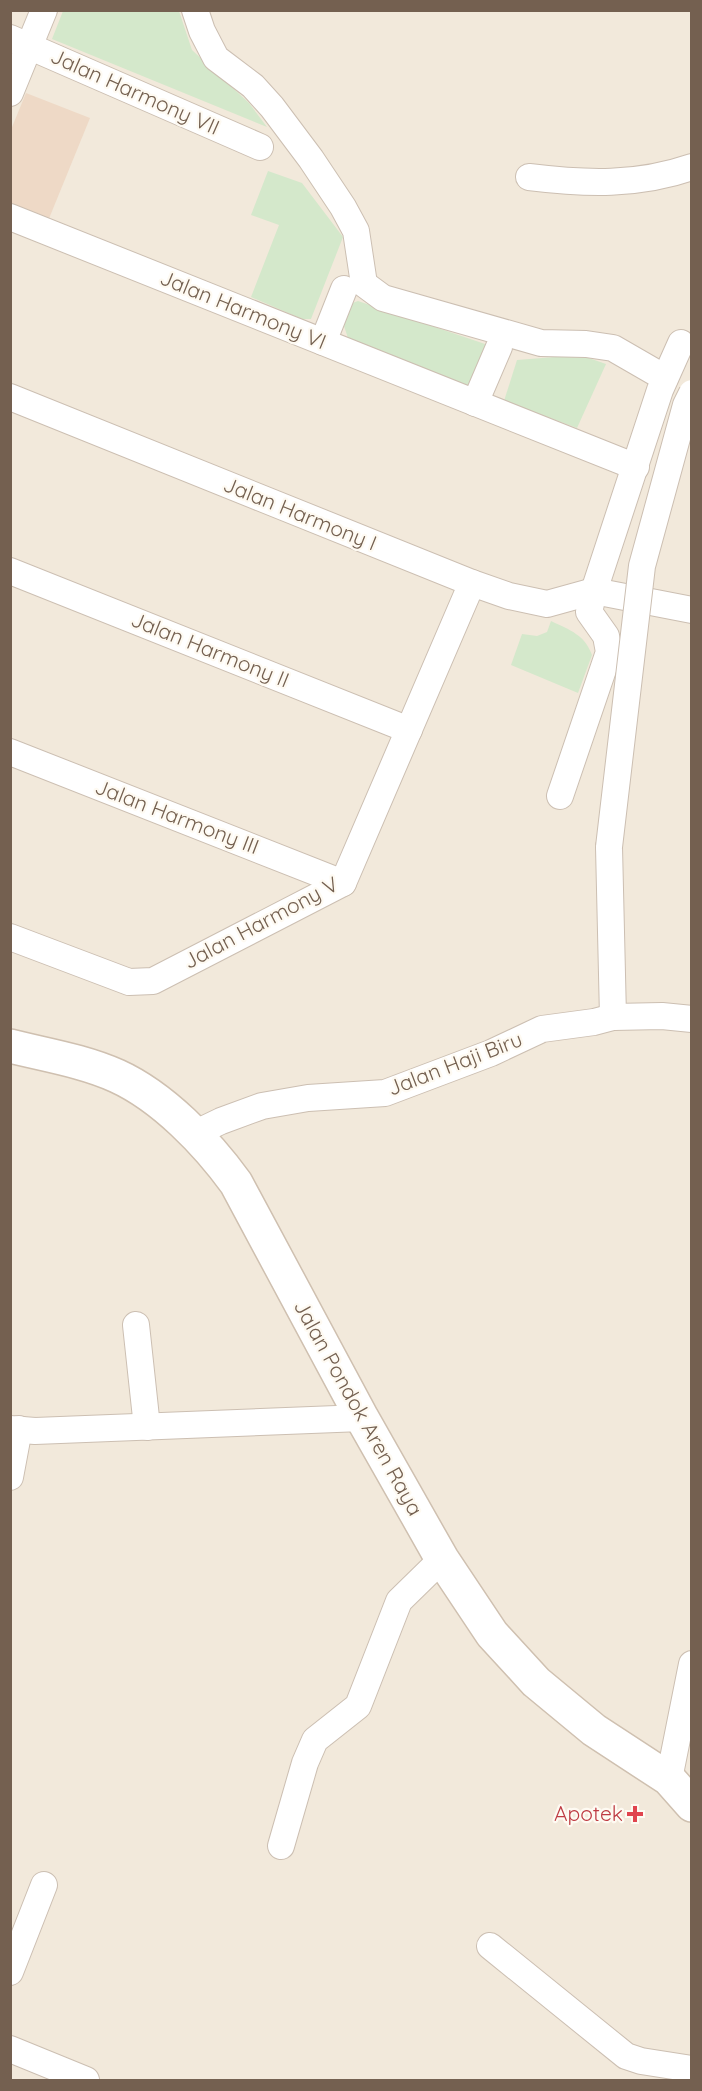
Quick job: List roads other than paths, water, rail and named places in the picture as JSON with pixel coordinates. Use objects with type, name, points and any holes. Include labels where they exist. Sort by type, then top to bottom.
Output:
[{"type":"main road","name":"Jalan Pondok Aren Raya","points":[[10,1046],[75,1061],[118,1076],[159,1102],[217,1156],[236,1183],[362,1418],[442,1559],[492,1634],[536,1682],[594,1730],[669,1779],[692,1804]]},
{"type":"street","points":[[10,93],[20,42],[44,10]]},
{"type":"street","points":[[195,10],[202,31],[216,58],[253,86],[272,107],[343,207],[356,231],[364,284],[383,298],[541,343],[586,344],[614,348],[665,378]]},
{"type":"street","name":"Jalan Harmony VII","points":[[20,42],[260,147]]},
{"type":"street","points":[[529,177],[609,183],[665,176],[692,167]]},
{"type":"street","name":"Jalan Harmony VI","points":[[10,217],[636,467]]},
{"type":"street","points":[[323,342],[344,289]]},
{"type":"street","points":[[560,796],[609,652],[606,636],[589,612],[594,591],[665,378],[681,343]]},
{"type":"street","points":[[475,403],[499,347]]},
{"type":"street","points":[[613,1017],[609,847],[642,566],[686,405],[692,393]]},
{"type":"street","name":"Jalan Harmony I","points":[[10,397],[509,596],[547,604],[594,591],[689,607]]},
{"type":"street","name":"Jalan Harmony II","points":[[10,571],[409,730]]},
{"type":"street","name":"Jalan Harmony V","points":[[10,937],[129,982],[153,981],[343,883],[472,583]]},
{"type":"street","name":"Jalan Harmony III","points":[[10,752],[343,883]]},
{"type":"street","name":"Jalan Haji Biru","points":[[194,1134],[262,1106],[308,1098],[385,1093],[491,1053],[542,1029],[613,1017],[662,1016],[692,1019]]},
{"type":"street","points":[[136,1325],[147,1427]]},
{"type":"street","points":[[10,1477],[15,1429],[35,1431],[362,1418]]},
{"type":"street","points":[[281,1846],[315,1740],[358,1706],[399,1601],[442,1559]]},
{"type":"street","points":[[669,1779],[692,1664]]},
{"type":"street","points":[[10,1972],[44,1886]]},
{"type":"street","points":[[490,1946],[626,2056],[641,2061],[692,2069]]},
{"type":"street","points":[[10,2049],[86,2080]]},
{"type":"place","name":"Apotek","points":[[635,1814]]}]
